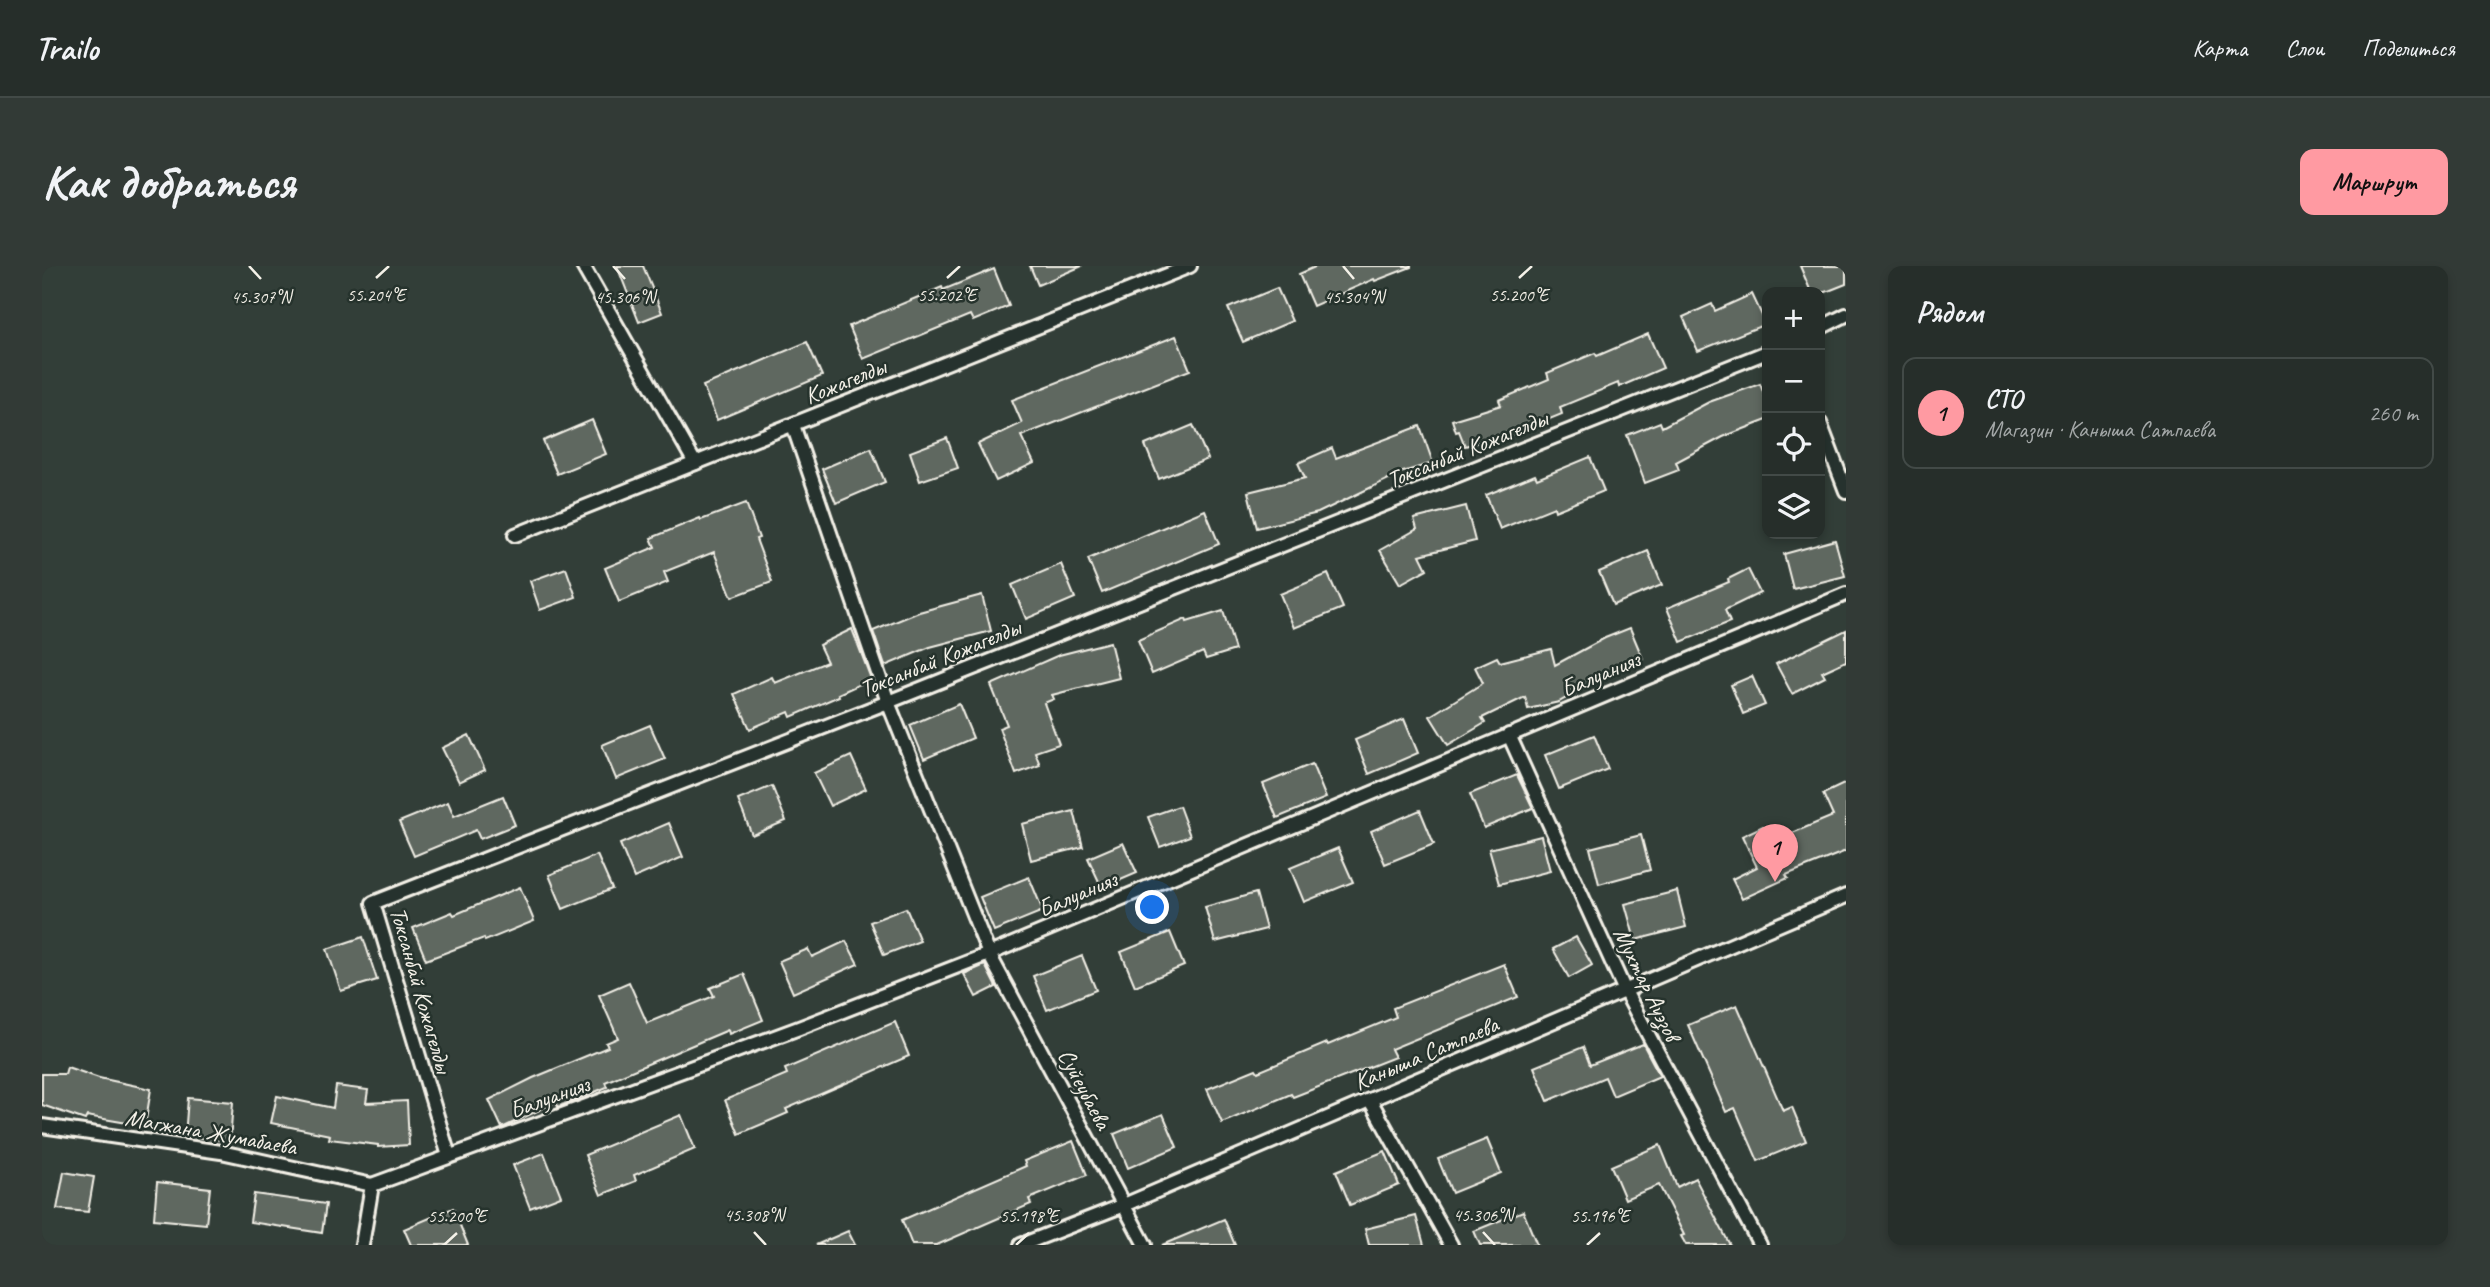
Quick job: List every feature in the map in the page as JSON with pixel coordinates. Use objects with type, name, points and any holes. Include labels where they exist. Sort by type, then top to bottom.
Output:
[{"type":"street","points":[[583,266],[695,463]]},
{"type":"street","name":"Кожагелды","points":[[515,535],[1190,266]]},
{"type":"street","points":[[1825,326],[1846,315]]},
{"type":"street","name":"Токсанбай Кожагелды","points":[[449,1156],[373,903],[888,702],[1762,354]]},
{"type":"street","name":"Суйеубаева","points":[[793,425],[888,702],[989,954],[1145,1245]]},
{"type":"street","points":[[1825,436],[1846,491]]},
{"type":"street","name":"Балуанияз","points":[[372,1185],[799,1028],[989,954],[1846,594]]},
{"type":"street","name":"Мухтар Ауэзов","points":[[1509,735],[1625,991],[1760,1245]]},
{"type":"street","name":"Каныша Сатпаева","points":[[1021,1245],[1124,1205],[1846,896]]},
{"type":"street","points":[[1370,1100],[1451,1245]]},
{"type":"street","name":"Магжана Жумабаева","points":[[42,1126],[221,1152],[372,1185]]},
{"type":"street","points":[[362,1245],[372,1185]]},
{"type":"building","points":[[617,266],[643,266],[662,313],[639,322]]},
{"type":"building","points":[[1030,266],[1082,266],[1038,285]]},
{"type":"building","points":[[1317,266],[1411,267],[1375,281],[1374,279],[1313,306],[1299,274]]},
{"type":"building","points":[[1800,266],[1846,266],[1846,284],[1826,292],[1825,287],[1809,287]]},
{"type":"building","points":[[994,269],[1009,306],[973,321],[970,315],[863,359],[849,326],[942,287],[943,290]]},
{"type":"building","points":[[1277,288],[1292,321],[1243,342],[1228,308]]},
{"type":"building","points":[[1752,294],[1762,315],[1762,326],[1698,351],[1683,317],[1712,304],[1715,311]]},
{"type":"building","points":[[1648,334],[1663,368],[1619,387],[1618,383],[1560,407],[1562,414],[1513,434],[1465,446],[1459,431],[1456,432],[1452,420],[1501,405],[1499,400],[1549,379],[1547,373],[1595,353],[1597,356]]},
{"type":"building","points":[[1176,336],[1190,370],[1021,436],[1034,463],[996,481],[978,444],[1022,423],[1012,400]]},
{"type":"building","points":[[807,342],[822,376],[717,420],[703,386]]},
{"type":"building","points":[[1760,384],[1762,422],[1723,437],[1676,462],[1679,470],[1645,483],[1627,435],[1660,422],[1662,427],[1709,402]]},
{"type":"building","points":[[592,420],[606,454],[557,474],[543,441]]},
{"type":"building","points":[[1193,425],[1208,459],[1159,479],[1145,445]]},
{"type":"building","points":[[1420,426],[1433,463],[1403,472],[1318,513],[1257,528],[1248,492],[1305,478],[1298,463],[1332,448],[1336,458]]},
{"type":"building","points":[[947,438],[958,468],[920,481],[910,452]]},
{"type":"building","points":[[871,448],[885,482],[836,503],[822,469]]},
{"type":"building","points":[[1590,457],[1604,491],[1555,511],[1554,507],[1500,529],[1486,495],[1535,475],[1537,479]]},
{"type":"building","points":[[746,503],[772,582],[732,597],[714,552],[664,572],[668,582],[619,602],[605,568],[655,547],[651,538]]},
{"type":"building","points":[[1466,506],[1475,541],[1420,555],[1427,569],[1400,584],[1380,550],[1417,529],[1414,519]]},
{"type":"building","points":[[1205,510],[1219,544],[1102,593],[1088,559]]},
{"type":"building","points":[[1835,540],[1845,576],[1793,589],[1784,554]]},
{"type":"building","points":[[1648,551],[1662,585],[1613,605],[1599,572]]},
{"type":"building","points":[[1061,564],[1075,598],[1026,619],[1012,585]]},
{"type":"building","points":[[566,568],[576,597],[540,610],[530,581]]},
{"type":"building","points":[[1748,569],[1760,593],[1725,610],[1730,622],[1681,642],[1667,608],[1729,582],[1728,579]]},
{"type":"building","points":[[1328,574],[1343,608],[1294,628],[1280,594]]},
{"type":"building","points":[[982,595],[991,631],[930,647],[885,666],[873,631],[919,612]]},
{"type":"building","points":[[1223,611],[1235,650],[1206,659],[1203,652],[1152,674],[1138,640],[1186,619],[1187,622]]},
{"type":"building","points":[[1630,628],[1643,659],[1618,669],[1559,702],[1528,709],[1525,697],[1482,718],[1485,723],[1448,745],[1430,716],[1483,683],[1475,667],[1497,657],[1500,662],[1551,649],[1555,665]]},
{"type":"building","points":[[852,629],[871,679],[791,717],[789,712],[750,729],[734,694],[772,677],[775,683],[827,662],[819,645]]},
{"type":"building","points":[[1846,630],[1846,661],[1822,672],[1825,677],[1792,694],[1776,664]]},
{"type":"building","points":[[1110,642],[1119,678],[1052,695],[1054,699],[1044,703],[1059,744],[1035,752],[1040,765],[1016,774],[999,728],[1007,725],[991,685],[1059,655]]},
{"type":"building","points":[[1752,676],[1765,705],[1743,714],[1731,685]]},
{"type":"building","points":[[959,704],[973,738],[924,759],[910,725]]},
{"type":"building","points":[[1404,719],[1418,753],[1369,774],[1355,740]]},
{"type":"building","points":[[650,725],[665,759],[616,779],[602,745]]},
{"type":"building","points":[[469,735],[485,770],[459,782],[442,748]]},
{"type":"building","points":[[1594,735],[1608,769],[1559,789],[1545,755]]},
{"type":"building","points":[[851,756],[866,789],[830,806],[814,773]]},
{"type":"building","points":[[1312,764],[1326,798],[1277,818],[1263,784]]},
{"type":"building","points":[[1517,775],[1533,808],[1484,828],[1470,794]]},
{"type":"building","points":[[1846,783],[1846,851],[1786,875],[1788,878],[1742,899],[1732,879],[1757,867],[1742,836],[1763,826],[1771,842],[1833,816],[1823,794]]},
{"type":"building","points":[[772,786],[786,821],[752,835],[738,800]]},
{"type":"building","points":[[503,796],[515,825],[480,839],[476,830],[414,856],[399,822],[448,802],[454,816]]},
{"type":"building","points":[[1179,806],[1190,836],[1160,847],[1148,817]]},
{"type":"building","points":[[1420,810],[1434,844],[1385,864],[1371,831]]},
{"type":"building","points":[[1074,811],[1083,847],[1031,860],[1022,824]]},
{"type":"building","points":[[669,823],[683,857],[634,878],[620,844]]},
{"type":"building","points":[[1641,835],[1650,870],[1599,884],[1590,848]]},
{"type":"building","points":[[1541,836],[1550,871],[1499,884],[1489,849]]},
{"type":"building","points":[[1123,843],[1137,873],[1102,888],[1088,858]]},
{"type":"building","points":[[1338,848],[1353,882],[1304,902],[1290,868]]},
{"type":"building","points":[[597,855],[612,889],[563,909],[549,875]]},
{"type":"building","points":[[1029,877],[1043,911],[994,931],[980,897]]},
{"type":"building","points":[[520,887],[534,921],[485,941],[484,938],[426,960],[413,928],[452,912],[454,915]]},
{"type":"building","points":[[1677,891],[1686,927],[1635,940],[1625,904]]},
{"type":"building","points":[[1256,893],[1266,929],[1215,942],[1205,907]]},
{"type":"building","points":[[906,908],[920,941],[884,955],[870,922]]},
{"type":"building","points":[[1170,932],[1184,966],[1135,986],[1121,952]]},
{"type":"building","points":[[363,937],[377,980],[341,991],[327,949]]},
{"type":"building","points":[[1576,937],[1592,965],[1569,978],[1553,949]]},
{"type":"building","points":[[846,941],[858,964],[793,993],[779,961],[808,949],[812,957]]},
{"type":"building","points":[[1082,956],[1096,990],[1047,1010],[1033,976]]},
{"type":"building","points":[[1504,964],[1518,997],[1391,1049],[1395,1057],[1293,1097],[1291,1094],[1222,1123],[1207,1089],[1256,1069],[1258,1072],[1396,1017],[1393,1008]]},
{"type":"building","points":[[985,965],[996,987],[976,997],[964,974]]},
{"type":"building","points":[[744,974],[763,1020],[729,1034],[728,1030],[605,1082],[607,1087],[558,1107],[556,1102],[502,1128],[489,1100],[533,1078],[608,1047],[606,1043],[618,1038],[599,995],[629,982],[647,1023],[714,996],[710,988]]},
{"type":"building","points":[[1737,1005],[1783,1111],[1792,1107],[1806,1141],[1758,1161],[1735,1108],[1726,1112],[1688,1025]]},
{"type":"building","points":[[895,1022],[909,1056],[786,1109],[788,1113],[739,1134],[725,1100],[787,1074],[785,1069]]},
{"type":"building","points":[[1643,1044],[1660,1076],[1613,1096],[1605,1077],[1548,1101],[1534,1067],[1583,1047],[1590,1065]]},
{"type":"building","points":[[67,1067],[99,1078],[151,1089],[145,1126],[87,1116],[85,1120],[42,1105],[42,1074],[65,1074]]},
{"type":"building","points":[[336,1086],[368,1090],[366,1103],[407,1101],[409,1145],[378,1147],[329,1139],[330,1135],[271,1123],[277,1096],[333,1108]]},
{"type":"building","points":[[188,1098],[233,1102],[230,1141],[185,1136]]},
{"type":"building","points":[[1163,1114],[1177,1147],[1128,1168],[1114,1134]]},
{"type":"building","points":[[681,1115],[695,1149],[634,1175],[636,1181],[601,1195],[585,1155]]},
{"type":"building","points":[[1487,1139],[1501,1173],[1452,1193],[1438,1159]]},
{"type":"building","points":[[1073,1141],[1087,1175],[1029,1199],[1031,1204],[937,1245],[912,1245],[902,1220],[1026,1166],[1024,1161]]},
{"type":"building","points":[[1660,1145],[1677,1187],[1695,1178],[1730,1245],[1686,1245],[1681,1236],[1684,1235],[1659,1185],[1625,1199],[1611,1166]]},
{"type":"building","points":[[1385,1151],[1399,1185],[1350,1205],[1336,1171]]},
{"type":"building","points":[[544,1153],[561,1196],[530,1208],[513,1165]]},
{"type":"building","points":[[64,1172],[94,1177],[88,1212],[57,1209]]},
{"type":"building","points":[[157,1182],[210,1188],[206,1224],[154,1219]]},
{"type":"building","points":[[254,1194],[326,1204],[322,1233],[250,1222]]},
{"type":"building","points":[[453,1208],[468,1245],[411,1245],[404,1229]]},
{"type":"building","points":[[1523,1211],[1537,1245],[1480,1245],[1474,1231]]},
{"type":"building","points":[[1416,1216],[1424,1245],[1369,1245],[1365,1229]]},
{"type":"building","points":[[1224,1219],[1235,1245],[1162,1245]]},
{"type":"building","points":[[848,1231],[855,1245],[816,1245]]},
{"type":"place","name":"CTO","points":[[1775,882]]}]
